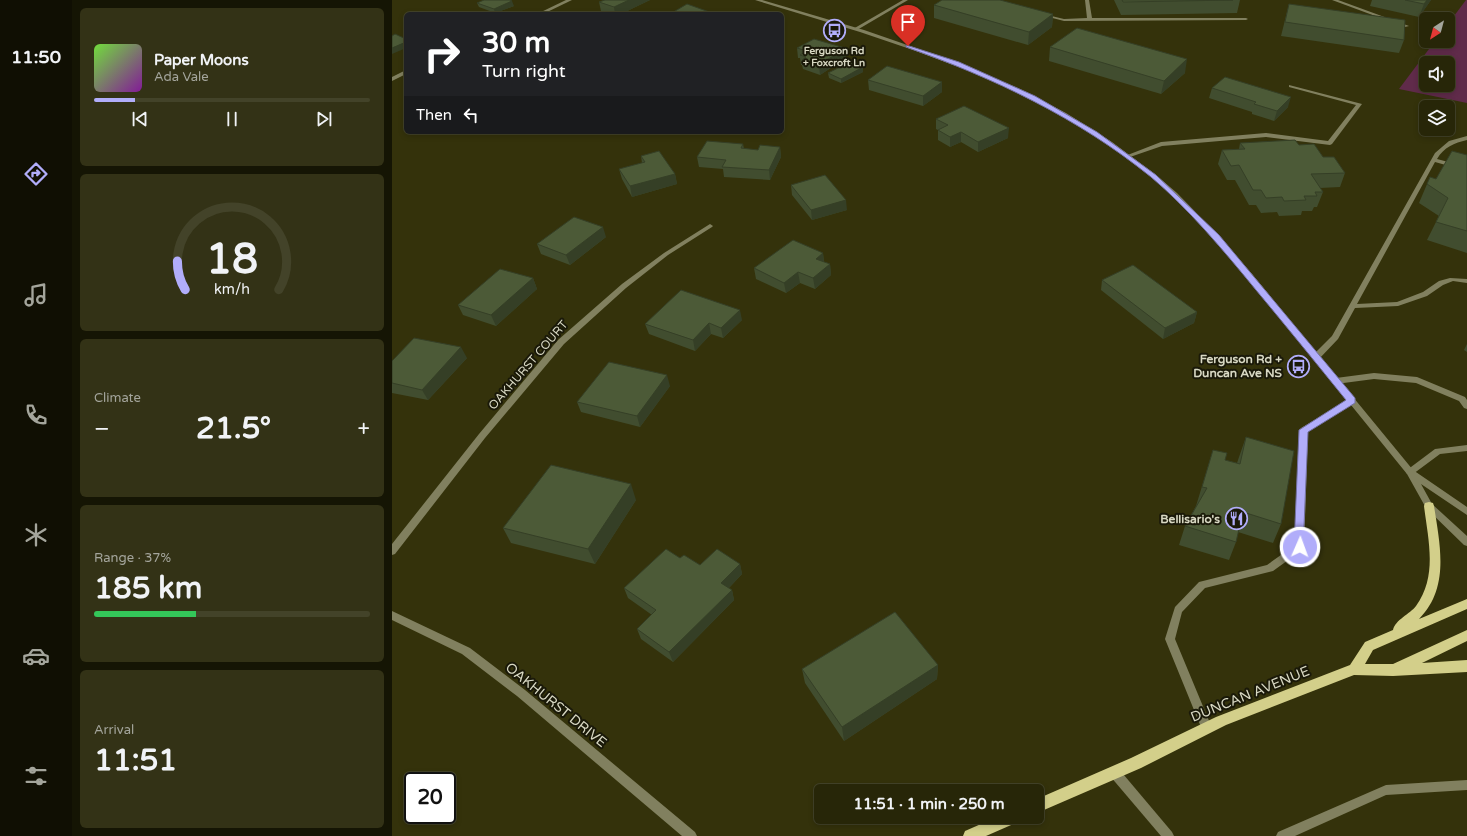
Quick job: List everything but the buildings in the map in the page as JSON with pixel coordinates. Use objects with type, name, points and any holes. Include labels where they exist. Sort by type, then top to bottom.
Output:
[{"type":"main road","points":[[1394,634],[1419,611],[1430,594],[1432,588],[1437,559],[1429,506]]},
{"type":"main road","points":[[1354,669],[1369,646],[1467,604]]},
{"type":"main road","points":[[1393,670],[1467,635]]},
{"type":"main road","points":[[1354,669],[1393,670],[1467,666]]},
{"type":"main road","name":"DUNCAN AVENUE","points":[[1044,803],[1207,728],[1354,669]]},
{"type":"main road","points":[[970,836],[997,824]]},
{"type":"street","points":[[543,12],[570,0]]},
{"type":"street","points":[[757,0],[854,29],[950,61],[1000,82],[1064,115],[1128,156],[1154,176],[1217,237],[1410,472],[1429,506],[1467,542]]},
{"type":"street","points":[[854,29],[906,0]]},
{"type":"street","points":[[1087,0],[1090,20]]},
{"type":"street","points":[[1334,0],[1407,26]]},
{"type":"street","points":[[1035,13],[1064,20],[1246,19]]},
{"type":"street","points":[[1064,20],[1070,24]]},
{"type":"street","points":[[392,79],[404,73]]},
{"type":"street","points":[[1128,156],[1161,144],[1266,135],[1330,143],[1359,104],[1291,86]]},
{"type":"street","points":[[1316,357],[1335,338],[1437,154],[1451,142],[1467,138]]},
{"type":"street","points":[[1433,160],[1467,169]]},
{"type":"street","name":"OAKHURST COURT","points":[[392,551],[482,436],[561,342],[624,286],[666,254],[710,226]]},
{"type":"street","points":[[1352,306],[1398,304],[1425,294],[1441,283],[1452,280],[1467,281]]},
{"type":"street","points":[[1336,381],[1374,376],[1417,380],[1462,399],[1467,406]]},
{"type":"street","points":[[1207,728],[1170,639],[1178,610],[1202,585],[1270,568],[1300,547],[1304,430],[1352,401]]},
{"type":"street","points":[[1410,472],[1438,451],[1467,448]]},
{"type":"street","points":[[1410,472],[1467,512]]},
{"type":"street","name":"OAKHURST DRIVE","points":[[392,615],[466,651],[521,693],[691,836]]},
{"type":"street","points":[[1114,772],[1168,836]]},
{"type":"street","points":[[1282,836],[1386,790],[1467,785]]},
{"type":"shaded area","points":[[1467,0],[1467,103],[1399,89],[1419,62],[1419,92],[1455,92],[1455,56],[1424,56],[1430,48],[1455,48],[1455,15]]},
{"type":"place","name":"Ferguson Rd + Foxcroft Ln","points":[[834,31]]},
{"type":"place","name":"Ferguson Rd + Duncan Ave NS","points":[[1298,366]]},
{"type":"place","name":"Bellisario's","points":[[1236,519]]},
{"type":"route","points":[[908,46],[957,64],[1033,97],[1094,133],[1154,176],[1217,237],[1352,401],[1304,430],[1300,547]]}]
